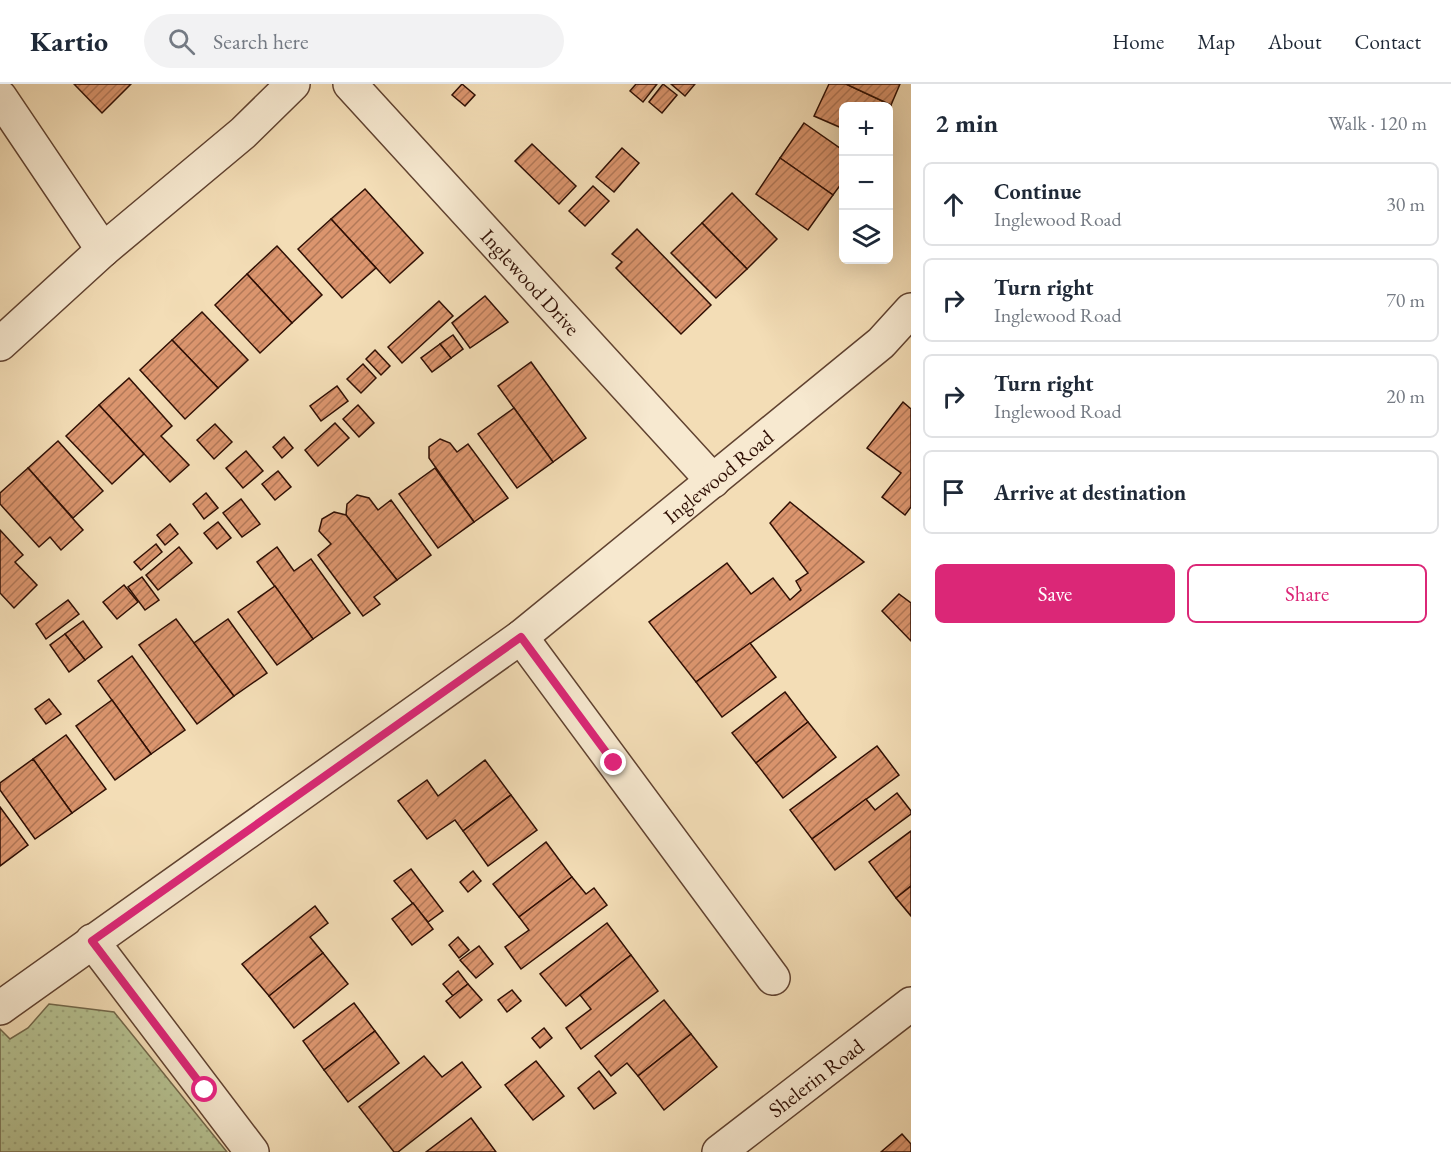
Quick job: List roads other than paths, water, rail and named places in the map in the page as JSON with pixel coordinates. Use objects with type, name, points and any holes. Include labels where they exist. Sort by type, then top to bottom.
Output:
[{"type":"street","points":[[0,344],[103,250],[243,133],[293,84]]},
{"type":"street","name":"Inglewood Drive","points":[[350,84],[712,481]]},
{"type":"street","points":[[0,97],[103,250]]},
{"type":"street","name":"Inglewood Road","points":[[0,1008],[521,637],[881,343],[911,310]]},
{"type":"street","points":[[521,637],[773,978]]},
{"type":"street","points":[[92,941],[252,1152]]},
{"type":"street","name":"Shelerin Road","points":[[719,1152],[911,1004]]}]
